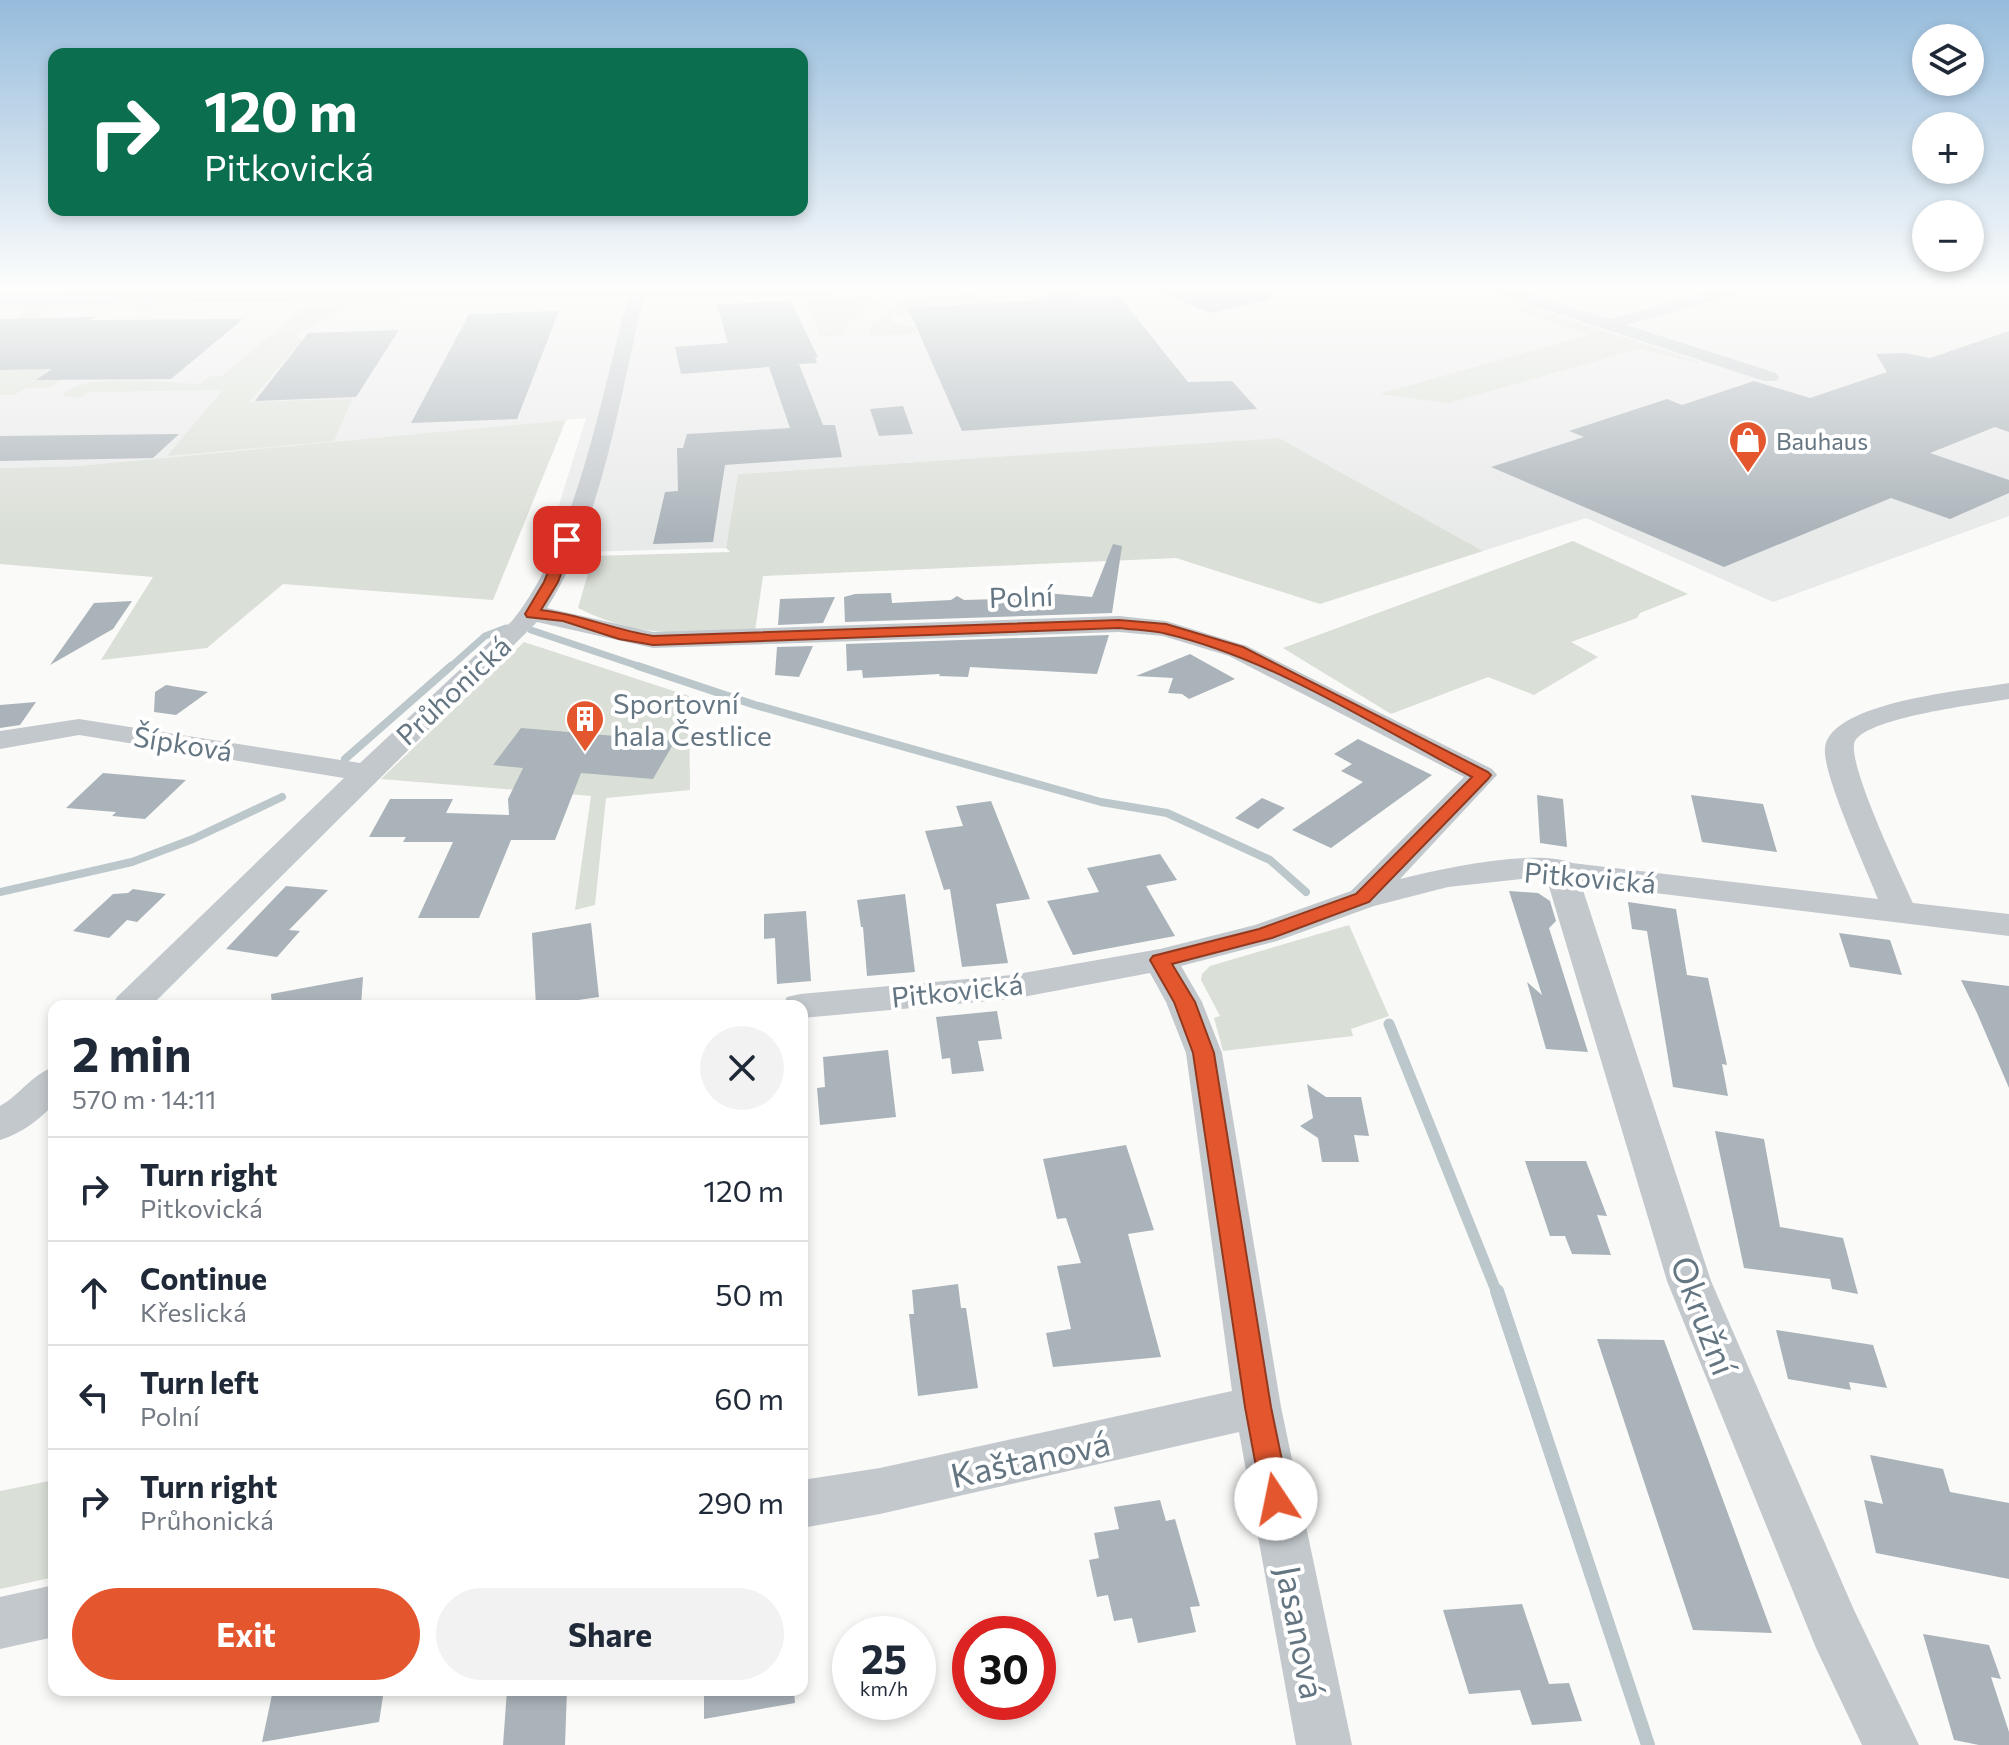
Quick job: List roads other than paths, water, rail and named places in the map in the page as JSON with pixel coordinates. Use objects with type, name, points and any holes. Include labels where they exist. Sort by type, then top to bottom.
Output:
[{"type":"street","name":"Průhonická","points":[[136,1000],[532,614],[551,582],[591,472],[619,371]]},
{"type":"street","points":[[1753,371],[1770,377]]},
{"type":"street","name":"Polní","points":[[532,614],[564,617],[624,636],[653,640],[1119,624],[1166,629],[1212,641],[1276,668],[1482,775],[1363,898]]},
{"type":"street","points":[[1900,912],[1844,776],[1838,755],[1841,740],[1851,726],[1879,715],[2009,691]]},
{"type":"street","name":"Šípková","points":[[0,740],[79,727],[366,773]]},
{"type":"street","name":"Pitkovická","points":[[808,1005],[1012,987],[1160,960],[1265,933],[1363,898],[1448,877],[1530,868],[1560,869],[2009,925]]},
{"type":"street","name":"Okružní","points":[[1560,869],[1689,1281],[1835,1629],[1891,1745]]},
{"type":"street","name":"Jasanová","points":[[1160,960],[1184,1002],[1204,1053],[1258,1407],[1324,1745]]},
{"type":"street","points":[[27,1113],[48,1088]]},
{"type":"street","name":"Kaštanová","points":[[808,1503],[880,1491],[1258,1407]]},
{"type":"street","points":[[0,1623],[48,1612]]},
{"type":"waterway","points":[[449,668],[485,636],[506,628]]},
{"type":"waterway","points":[[531,630],[644,668]]},
{"type":"waterway","points":[[345,759],[451,666]]},
{"type":"waterway","points":[[638,666],[644,668]]},
{"type":"waterway","points":[[644,668],[755,705],[1101,802],[1167,813],[1270,860],[1306,892]]},
{"type":"waterway","points":[[0,892],[132,862],[193,839],[282,797]]},
{"type":"waterway","points":[[1389,1024],[1497,1293]]},
{"type":"waterway","points":[[1497,1291],[1648,1745]]},
{"type":"place","name":"Bauhaus","points":[[1748,474]]},
{"type":"place","name":"Sportovní hala Čestlice","points":[[585,753]]}]
